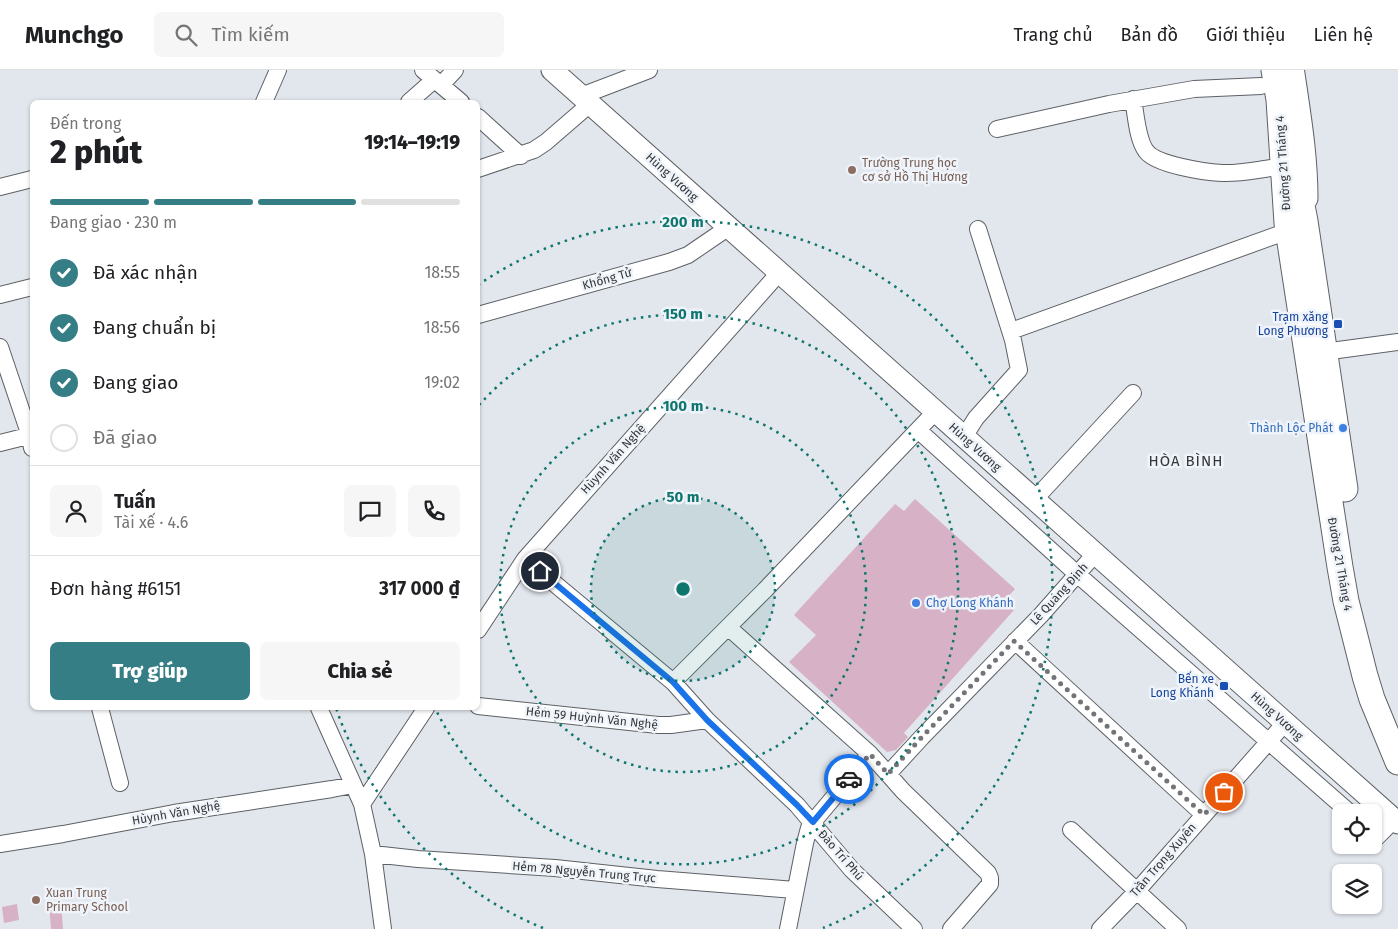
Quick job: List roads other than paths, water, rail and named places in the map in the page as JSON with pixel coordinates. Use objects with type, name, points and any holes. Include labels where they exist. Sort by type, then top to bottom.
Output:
[{"type":"highway","points":[[1291,70],[1302,139],[1304,167],[1293,225]]},
{"type":"highway","points":[[1268,81],[1272,168],[1278,193],[1293,225]]},
{"type":"highway","name":"Đường 21 Tháng 4","points":[[1268,81],[1296,172],[1293,225],[1364,609],[1384,690],[1398,726]]},
{"type":"highway","name":"Đường 21 Tháng 4","points":[[1316,354],[1346,602],[1370,694],[1398,762]]},
{"type":"main road","name":"Hùng Vương","points":[[552,70],[1396,822]]},
{"type":"street","points":[[265,100],[278,70]]},
{"type":"street","points":[[411,100],[433,78],[455,70]]},
{"type":"street","points":[[480,168],[534,150],[546,142],[586,100],[649,70]]},
{"type":"street","points":[[433,78],[459,100]]},
{"type":"street","points":[[997,129],[1134,99],[1194,89],[1268,81]]},
{"type":"street","points":[[1134,99],[1143,147],[1155,159],[1164,163],[1223,173],[1272,168]]},
{"type":"street","points":[[480,119],[520,156]]},
{"type":"street","points":[[0,187],[30,180]]},
{"type":"street","points":[[1010,332],[1293,225]]},
{"type":"street","name":"Khổng Tử","points":[[480,314],[669,262],[688,255],[729,227]]},
{"type":"street","points":[[964,437],[976,418],[1019,370],[1010,332],[978,229]]},
{"type":"street","name":"Hùynh Văn Nghệ","points":[[480,627],[525,559],[779,273]]},
{"type":"street","points":[[0,295],[30,288]]},
{"type":"street","points":[[1316,354],[1398,342]]},
{"type":"street","points":[[0,347],[30,434]]},
{"type":"street","points":[[1034,500],[1133,393]]},
{"type":"street","points":[[673,682],[765,590],[935,412]]},
{"type":"street","points":[[918,430],[1077,574],[1340,804]]},
{"type":"street","points":[[0,443],[30,440]]},
{"type":"street","name":"Lê Quang Định","points":[[888,774],[1041,615],[1095,554]]},
{"type":"street","name":"Đào Trí Phú","points":[[525,559],[673,682],[707,720],[797,805],[852,870],[914,929]]},
{"type":"street","points":[[728,627],[870,754],[903,791],[988,873],[990,884],[951,929]]},
{"type":"street","points":[[1014,641],[1204,815]]},
{"type":"street","name":"Hẻm 59 Huỳnh Văn Nghệ","points":[[480,706],[658,725],[707,720]]},
{"type":"street","points":[[101,710],[120,783]]},
{"type":"street","points":[[320,710],[362,804],[373,854],[383,929]]},
{"type":"street","points":[[362,804],[425,710]]},
{"type":"street","name":"Trần Trọng Xuyên","points":[[1100,929],[1136,892],[1285,723]]},
{"type":"street","points":[[788,929],[809,828],[870,754]]},
{"type":"street","name":"Hùynh Văn Nghệ","points":[[0,844],[174,813],[332,790],[353,785]]},
{"type":"street","points":[[1382,834],[1396,822]]},
{"type":"street","points":[[1070,830],[1178,929]]},
{"type":"street","name":"Hẻm 78 Nguyễn Trung Trực","points":[[373,854],[418,859],[555,868],[657,879],[795,890]]},
{"type":"place","name":"Trường Trung học cơ sở Hồ Thị Hương","points":[[852,170]]},
{"type":"place","name":"Trạm xăng Long Phương","points":[[1338,324]]},
{"type":"place","name":"Thành Lộc Phát","points":[[1343,428]]},
{"type":"place","name":"Chợ Long Khánh","points":[[916,603]]},
{"type":"place","name":"Bến xe Long Khánh","points":[[1224,686]]},
{"type":"place","name":"Xuan Trung Primary School","points":[[36,900]]},
{"type":"district","name":"HÒA BÌNH","points":[[1186,461]]}]
